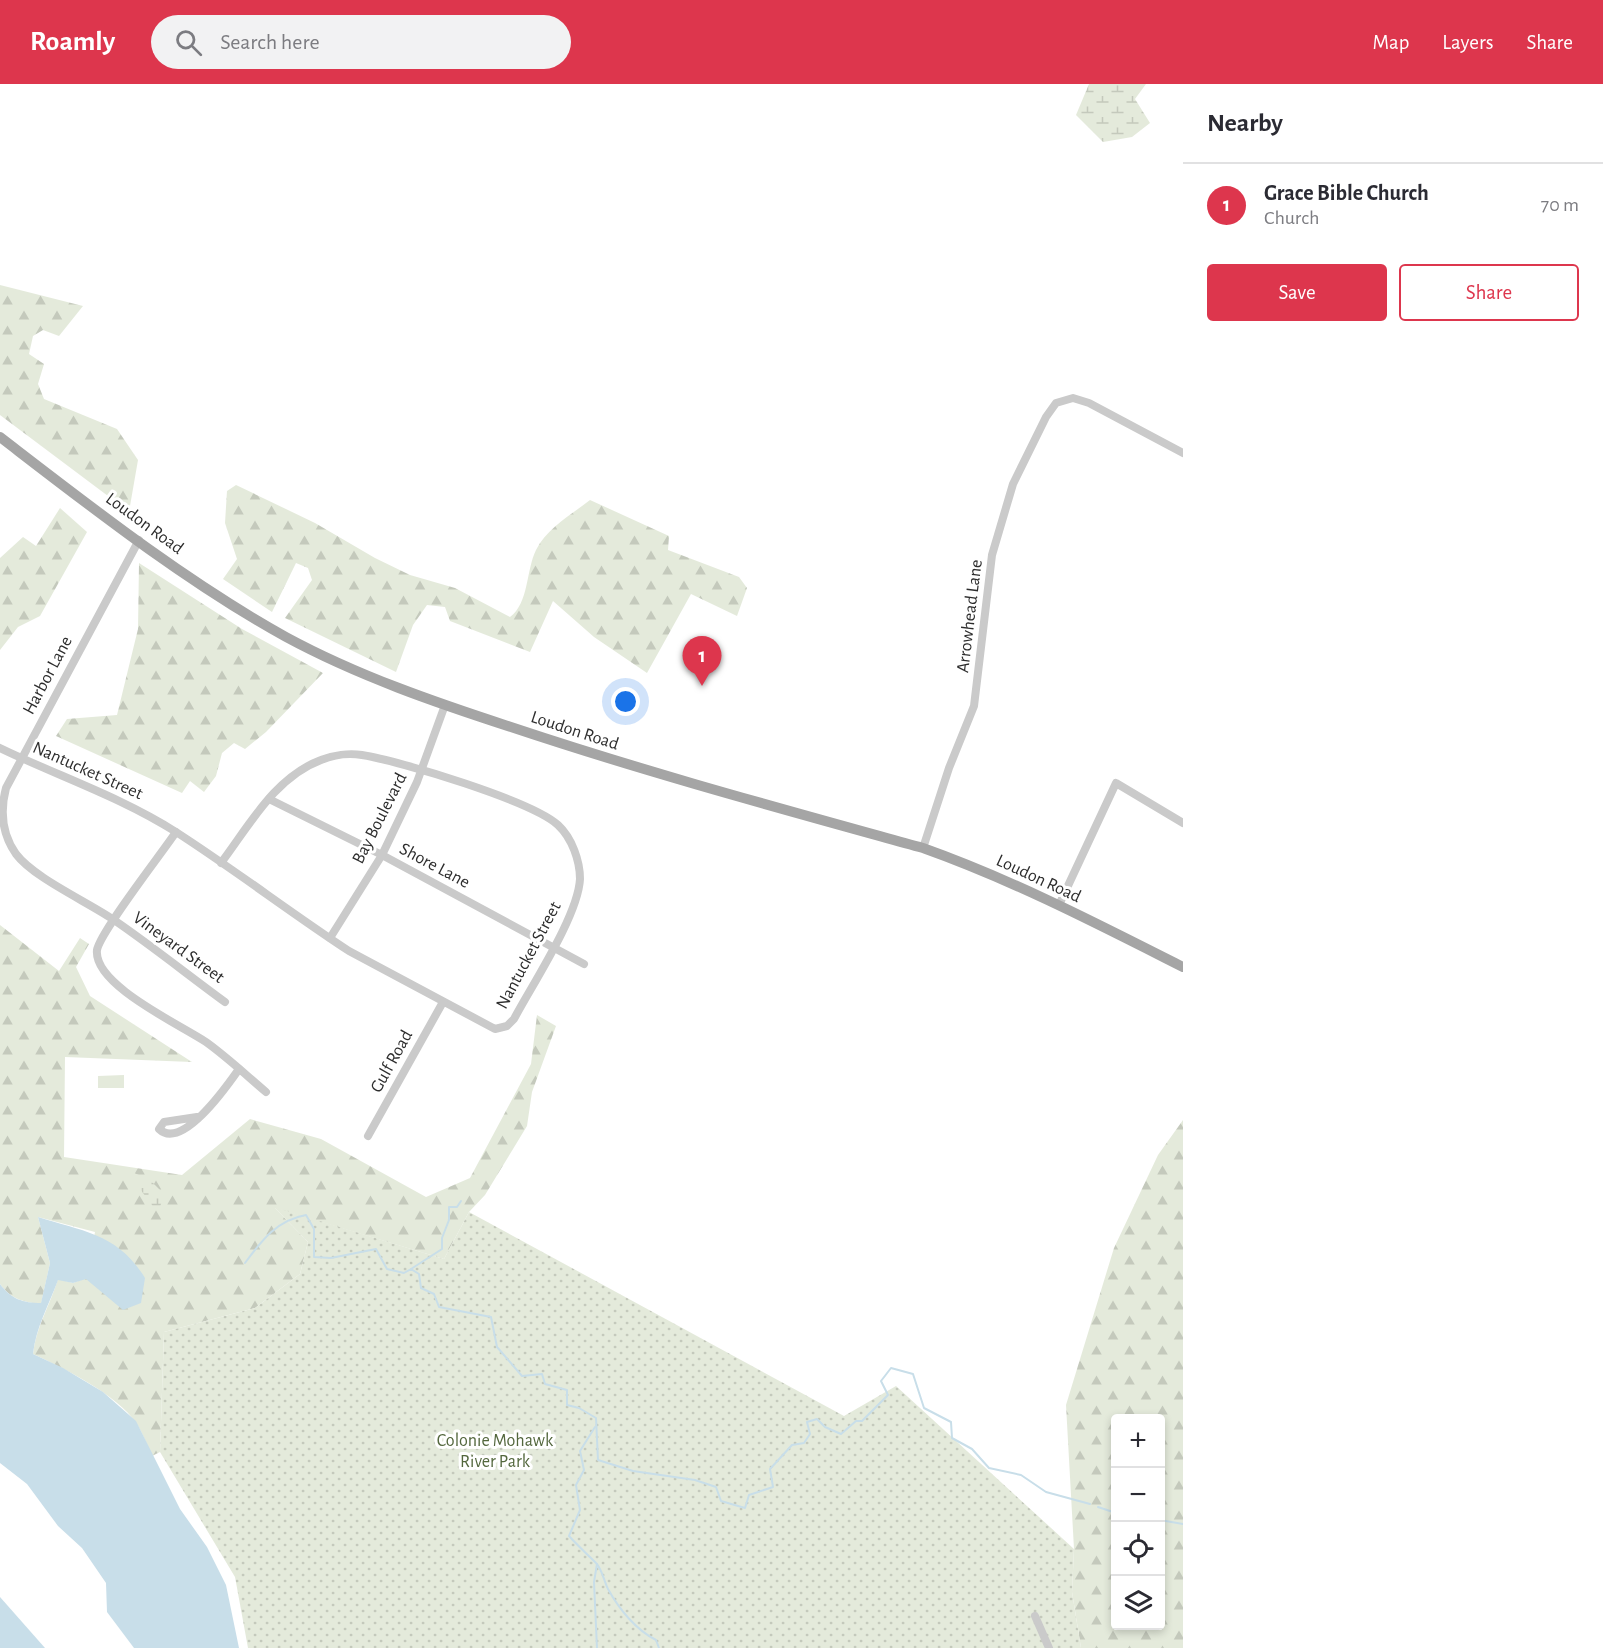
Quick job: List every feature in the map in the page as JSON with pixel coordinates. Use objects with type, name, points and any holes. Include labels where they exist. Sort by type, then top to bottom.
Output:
[{"type":"main road","name":"Loudon Road","points":[[0,437],[139,540],[220,596],[287,637],[333,660],[445,705],[586,752],[923,848],[1059,905],[1183,967]]},
{"type":"street","name":"Arrowhead Lane","points":[[923,848],[949,768],[974,706],[988,583],[999,525],[1013,484],[1046,417],[1056,403],[1066,398],[1089,403],[1183,453]]},
{"type":"street","name":"Harbor Lane","points":[[114,920],[28,866],[14,850],[4,828],[2,805],[6,788],[21,758],[139,540]]},
{"type":"street","name":"Bay Boulevard","points":[[330,939],[382,855],[421,771],[445,705]]},
{"type":"street","name":"Nantucket Street","points":[[0,748],[123,802],[176,832],[330,939],[486,1026],[501,1029],[507,1026],[575,904],[580,879],[576,854],[564,832],[558,825],[534,811],[466,784],[359,755],[342,755],[323,759],[287,780],[269,799],[221,863]]},
{"type":"street","points":[[1059,905],[1116,783],[1183,823]]},
{"type":"street","name":"Shore Lane","points":[[269,799],[382,855],[584,964]]},
{"type":"street","name":"Vineyard Street","points":[[176,832],[114,920],[97,949],[98,959],[101,970],[117,986],[205,1042],[239,1069]]},
{"type":"street","name":"Vineyard Street","points":[[114,920],[225,1002]]},
{"type":"street","name":"Gulf Road","points":[[368,1136],[443,1002]]},
{"type":"street","points":[[197,1117],[220,1095],[239,1069],[266,1092]]},
{"type":"street","points":[[1035,1616],[1049,1648]]},
{"type":"green space","points":[[1089,84],[1146,84],[1135,99],[1150,123],[1132,137],[1103,142],[1076,115]]},
{"type":"green space","points":[[0,285],[83,306],[59,336],[43,330],[33,336],[29,354],[44,364],[38,384],[44,399],[117,429],[138,460],[130,506],[116,502],[0,415]]},
{"type":"green space","points":[[236,485],[315,523],[375,558],[410,575],[455,588],[510,617],[521,603],[533,558],[541,542],[560,522],[590,500],[669,536],[668,550],[739,577],[747,588],[737,616],[691,594],[647,673],[594,637],[553,601],[530,652],[450,621],[445,607],[427,605],[413,625],[396,672],[285,618],[312,580],[308,568],[296,563],[272,612],[223,579],[237,559],[225,523],[227,491]]},
{"type":"green space","points":[[60,508],[87,532],[40,616],[18,627],[0,650],[0,558],[23,537],[36,546]]},
{"type":"green space","points":[[139,563],[242,629],[323,673],[266,732],[245,749],[234,743],[222,753],[216,776],[204,792],[190,781],[182,793],[56,736],[67,719],[117,715],[138,629]]},
{"type":"green space","points":[[0,925],[59,971],[80,938],[89,944],[76,967],[90,996],[192,1062],[65,1057],[64,1157],[182,1175],[250,1119],[321,1139],[426,1197],[470,1178],[531,1064],[537,1015],[556,1026],[532,1092],[527,1126],[485,1195],[469,1212],[444,1259],[275,1208],[308,1242],[300,1274],[255,1308],[164,1332],[160,1452],[152,1456],[136,1423],[117,1402],[89,1383],[33,1354],[40,1325],[58,1279],[73,1283],[86,1278],[95,1232],[38,1217],[50,1263],[41,1304],[18,1299],[0,1284]]},
{"type":"green space","points":[[124,1075],[124,1088],[98,1088],[98,1076]]},
{"type":"green space","points":[[1183,1120],[1183,1648],[1081,1648],[1072,1592],[1074,1549],[1066,1405],[1114,1248],[1158,1155]]},
{"type":"green space","points":[[134,1173],[149,1179],[164,1194],[160,1207],[154,1208],[132,1178]]},
{"type":"green space","name":"Colonie Mohawk River Park","points":[[274,1207],[444,1259],[469,1212],[844,1416],[896,1386],[1074,1549],[1072,1592],[1081,1648],[248,1648],[235,1577],[160,1452],[164,1332],[255,1308],[300,1274],[308,1242]]},
{"type":"water","points":[[38,1217],[85,1231],[111,1243],[134,1263],[145,1278],[141,1303],[123,1310],[86,1279],[73,1283],[58,1280],[40,1325],[33,1354],[63,1368],[103,1392],[136,1421],[180,1509],[207,1547],[226,1585],[239,1648],[134,1648],[107,1612],[106,1583],[82,1548],[58,1526],[27,1484],[0,1463],[0,1284],[18,1299],[41,1303],[50,1263]]},
{"type":"water","points":[[0,1597],[45,1648],[0,1648]]},
{"type":"waterway","points":[[411,1269],[442,1249],[442,1238],[449,1220],[449,1207],[457,1207],[461,1201]]},
{"type":"waterway","points":[[245,1263],[278,1226],[306,1215],[314,1229],[314,1257],[331,1258],[376,1249],[387,1269],[404,1273],[411,1269],[419,1274],[421,1288],[434,1294],[439,1307],[491,1317],[497,1347],[522,1376],[542,1374],[545,1384],[567,1390],[567,1405],[579,1408],[596,1418],[598,1460],[633,1471],[695,1480],[716,1487],[721,1501],[745,1508],[749,1495],[773,1487],[770,1469],[792,1445],[804,1443],[810,1434],[807,1422],[817,1419],[825,1427],[841,1434],[856,1421],[862,1421],[888,1395],[881,1381],[891,1368],[913,1374],[924,1408],[951,1422],[952,1438],[972,1449],[989,1468],[1021,1475],[1046,1492],[1090,1504]]},
{"type":"waterway","points":[[595,1427],[580,1451],[584,1470],[576,1485],[580,1510],[569,1536],[598,1566],[617,1604],[635,1625],[656,1640],[659,1648]]},
{"type":"waterway","points":[[1098,1507],[1111,1511]]},
{"type":"waterway","points":[[1165,1521],[1183,1524]]},
{"type":"waterway","points":[[597,1564],[594,1582],[597,1648]]},
{"type":"place","name":"Grace Bible Church","points":[[702,686]]}]
